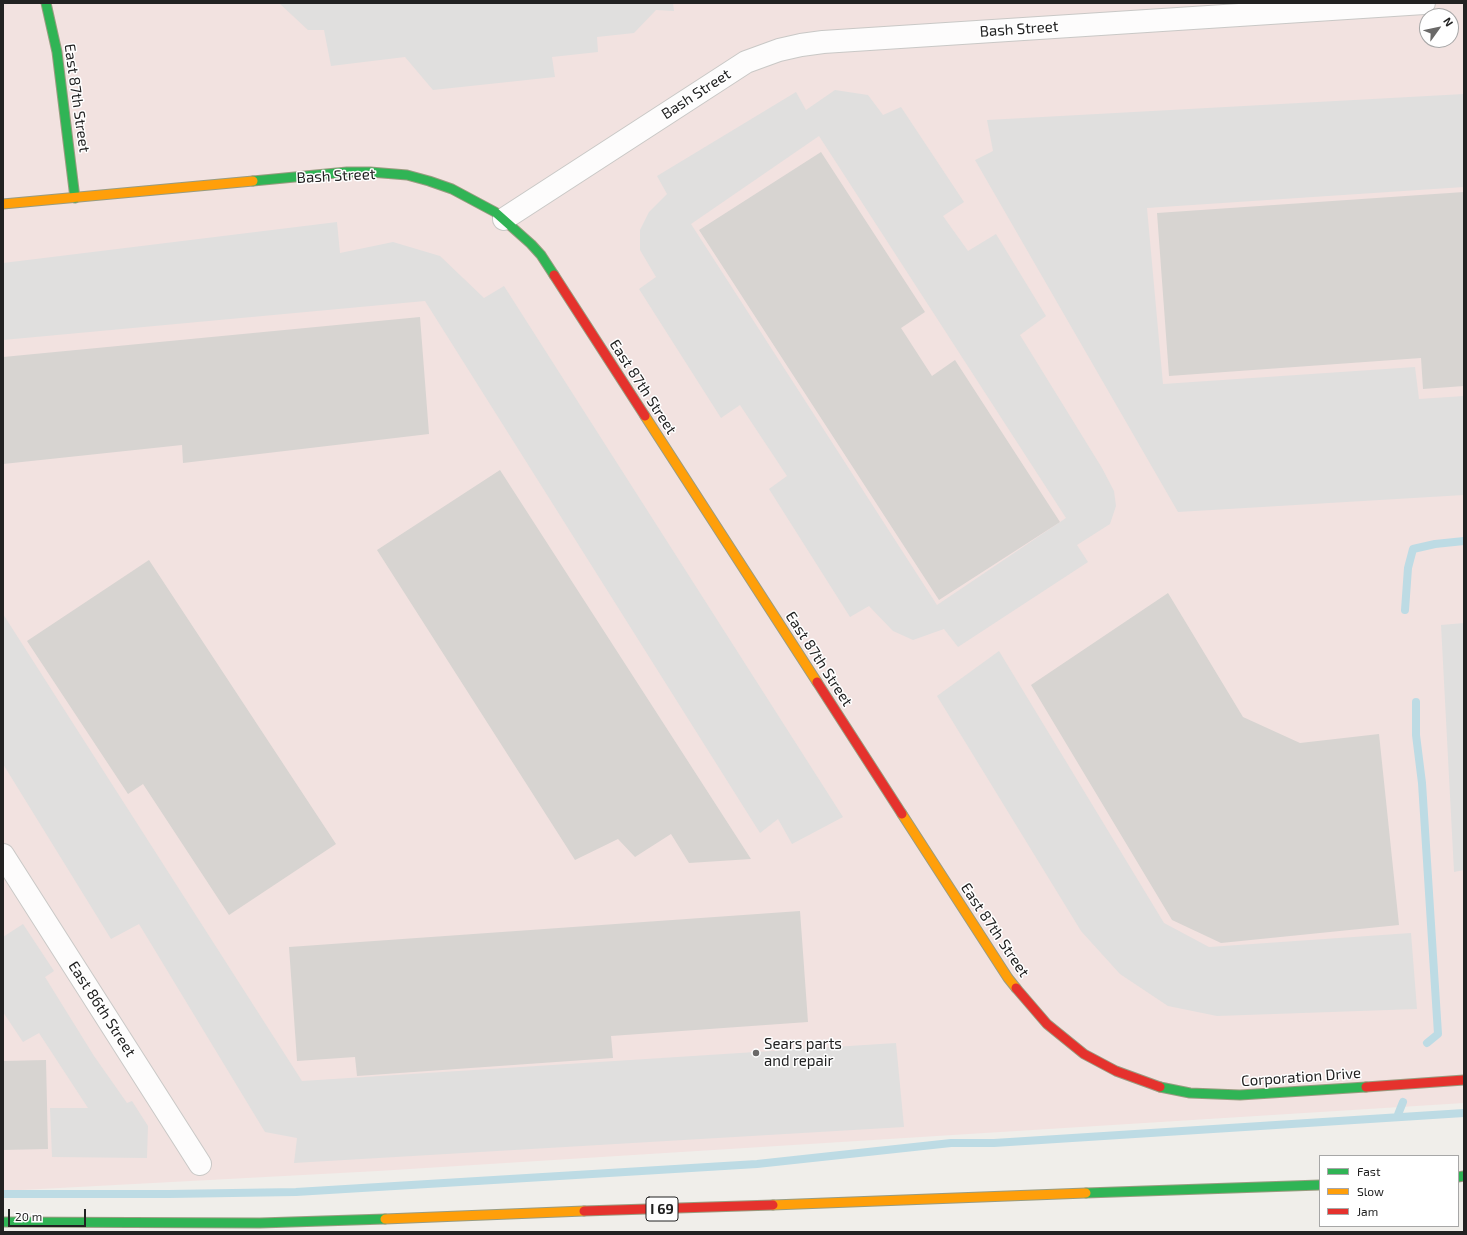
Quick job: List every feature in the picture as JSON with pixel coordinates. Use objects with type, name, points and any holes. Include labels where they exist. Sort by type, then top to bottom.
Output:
[{"type":"main road","name":"East 87th Street","points":[[46,3],[57,52],[75,198]]},
{"type":"main road","name":"Bash Street","points":[[3,204],[347,172],[376,172],[407,175],[452,189],[495,212],[504,219]]},
{"type":"main road","name":"East 87th Street","points":[[504,219],[541,255],[1008,978],[1047,1024],[1084,1054],[1116,1071],[1141,1081]]},
{"type":"main road","name":"Corporation Drive","points":[[1141,1081],[1164,1088],[1190,1093],[1228,1095],[1464,1080]]},
{"type":"main road","name":"I 69","points":[[3,1222],[260,1223],[1319,1185]]},
{"type":"street","name":"Bash Street","points":[[504,219],[746,62],[779,50],[801,45],[830,42],[1424,3]]},
{"type":"street","name":"East 86th Street","points":[[3,855],[200,1164]]},
{"type":"shaded area","points":[[3,3],[1464,3],[1464,1103],[378,1171],[3,1191]]},
{"type":"shaded area","points":[[279,3],[673,3],[674,11],[656,10],[634,33],[597,37],[598,52],[552,57],[555,77],[433,90],[405,57],[331,66],[324,30],[308,30]]},
{"type":"shaded area","points":[[835,90],[868,95],[883,115],[901,107],[964,202],[943,216],[968,251],[996,234],[1046,316],[1020,335],[1102,468],[1114,491],[1116,506],[1110,524],[1077,545],[1088,562],[958,647],[944,629],[913,640],[893,631],[869,606],[850,617],[769,489],[787,476],[740,405],[721,418],[639,289],[656,277],[640,250],[640,230],[649,212],[667,194],[657,176],[796,92],[806,110]],"holes":[[[819,136],[1066,518],[937,605],[691,224]]]},
{"type":"shaded area","points":[[1464,94],[1464,187],[1147,208],[1163,384],[1415,367],[1419,399],[1464,396],[1464,495],[1178,512],[975,160],[993,151],[987,120]]},
{"type":"shaded area","points":[[337,222],[340,253],[393,242],[440,256],[484,298],[504,286],[843,817],[792,844],[778,819],[760,833],[425,301],[3,340],[3,263]]},
{"type":"shaded area","points":[[3,614],[302,1081],[896,1043],[904,1127],[294,1163],[297,1138],[265,1132],[139,924],[111,939],[3,764]]},
{"type":"shaded area","points":[[1464,623],[1464,870],[1454,872],[1441,625]]},
{"type":"shaded area","points":[[999,651],[1164,923],[1209,947],[1411,933],[1417,1009],[1217,1016],[1168,1006],[1120,974],[1081,931],[937,696]]},
{"type":"shaded area","points":[[23,924],[54,971],[45,977],[94,1056],[127,1103],[132,1101],[148,1126],[147,1158],[52,1157],[50,1108],[88,1108],[39,1033],[23,1042],[3,1012],[3,937]]},
{"type":"building","points":[[821,152],[925,312],[901,328],[932,376],[955,360],[1060,522],[939,600],[699,230]]},
{"type":"building","points":[[1464,192],[1464,386],[1423,389],[1421,358],[1169,376],[1157,213]]},
{"type":"building","points":[[420,317],[429,434],[183,463],[182,445],[3,464],[3,357]]},
{"type":"building","points":[[500,470],[751,859],[689,863],[671,834],[635,857],[618,839],[575,860],[377,550]]},
{"type":"building","points":[[149,560],[336,844],[229,915],[143,784],[128,794],[27,641]]},
{"type":"building","points":[[1168,593],[1243,717],[1300,743],[1379,734],[1399,925],[1221,943],[1172,920],[1031,685]]},
{"type":"building","points":[[800,911],[808,1022],[611,1036],[613,1058],[357,1076],[355,1057],[297,1061],[289,947]]},
{"type":"building","points":[[46,1060],[48,1149],[3,1150],[3,1061]]},
{"type":"waterway","points":[[1405,610],[1408,568],[1413,549],[1435,544],[1464,541]]},
{"type":"waterway","points":[[1416,702],[1416,735],[1422,783],[1438,1034],[1427,1043]]},
{"type":"waterway","points":[[1397,1117],[1403,1102]]},
{"type":"waterway","points":[[3,1194],[296,1192],[757,1164],[951,1143],[994,1143],[1464,1113]]},
{"type":"traffic: fast","points":[[46,3],[57,52],[75,198]]},
{"type":"traffic: fast","points":[[253,181],[347,172],[407,175],[429,181],[452,189],[495,212],[531,244],[541,255],[554,275]]},
{"type":"traffic: fast","points":[[1160,1087],[1190,1093],[1240,1095],[1366,1087]]},
{"type":"traffic: fast","points":[[1459,1177],[1464,1176]]},
{"type":"traffic: fast","points":[[1086,1193],[1319,1185]]},
{"type":"traffic: fast","points":[[3,1222],[260,1223],[385,1219]]},
{"type":"traffic: slow","points":[[3,204],[253,181]]},
{"type":"traffic: slow","points":[[645,416],[817,682]]},
{"type":"traffic: slow","points":[[902,814],[1008,978],[1016,988]]},
{"type":"traffic: slow","points":[[773,1205],[1086,1193]]},
{"type":"traffic: slow","points":[[385,1219],[584,1211]]},
{"type":"traffic: jam","points":[[554,275],[645,416]]},
{"type":"traffic: jam","points":[[817,682],[902,814]]},
{"type":"traffic: jam","points":[[1016,988],[1047,1024],[1084,1054],[1116,1071],[1160,1087]]},
{"type":"traffic: jam","points":[[1366,1087],[1464,1080]]},
{"type":"traffic: jam","points":[[584,1211],[773,1205]]},
{"type":"place","name":"Sears parts and repair","points":[[756,1053]]}]
